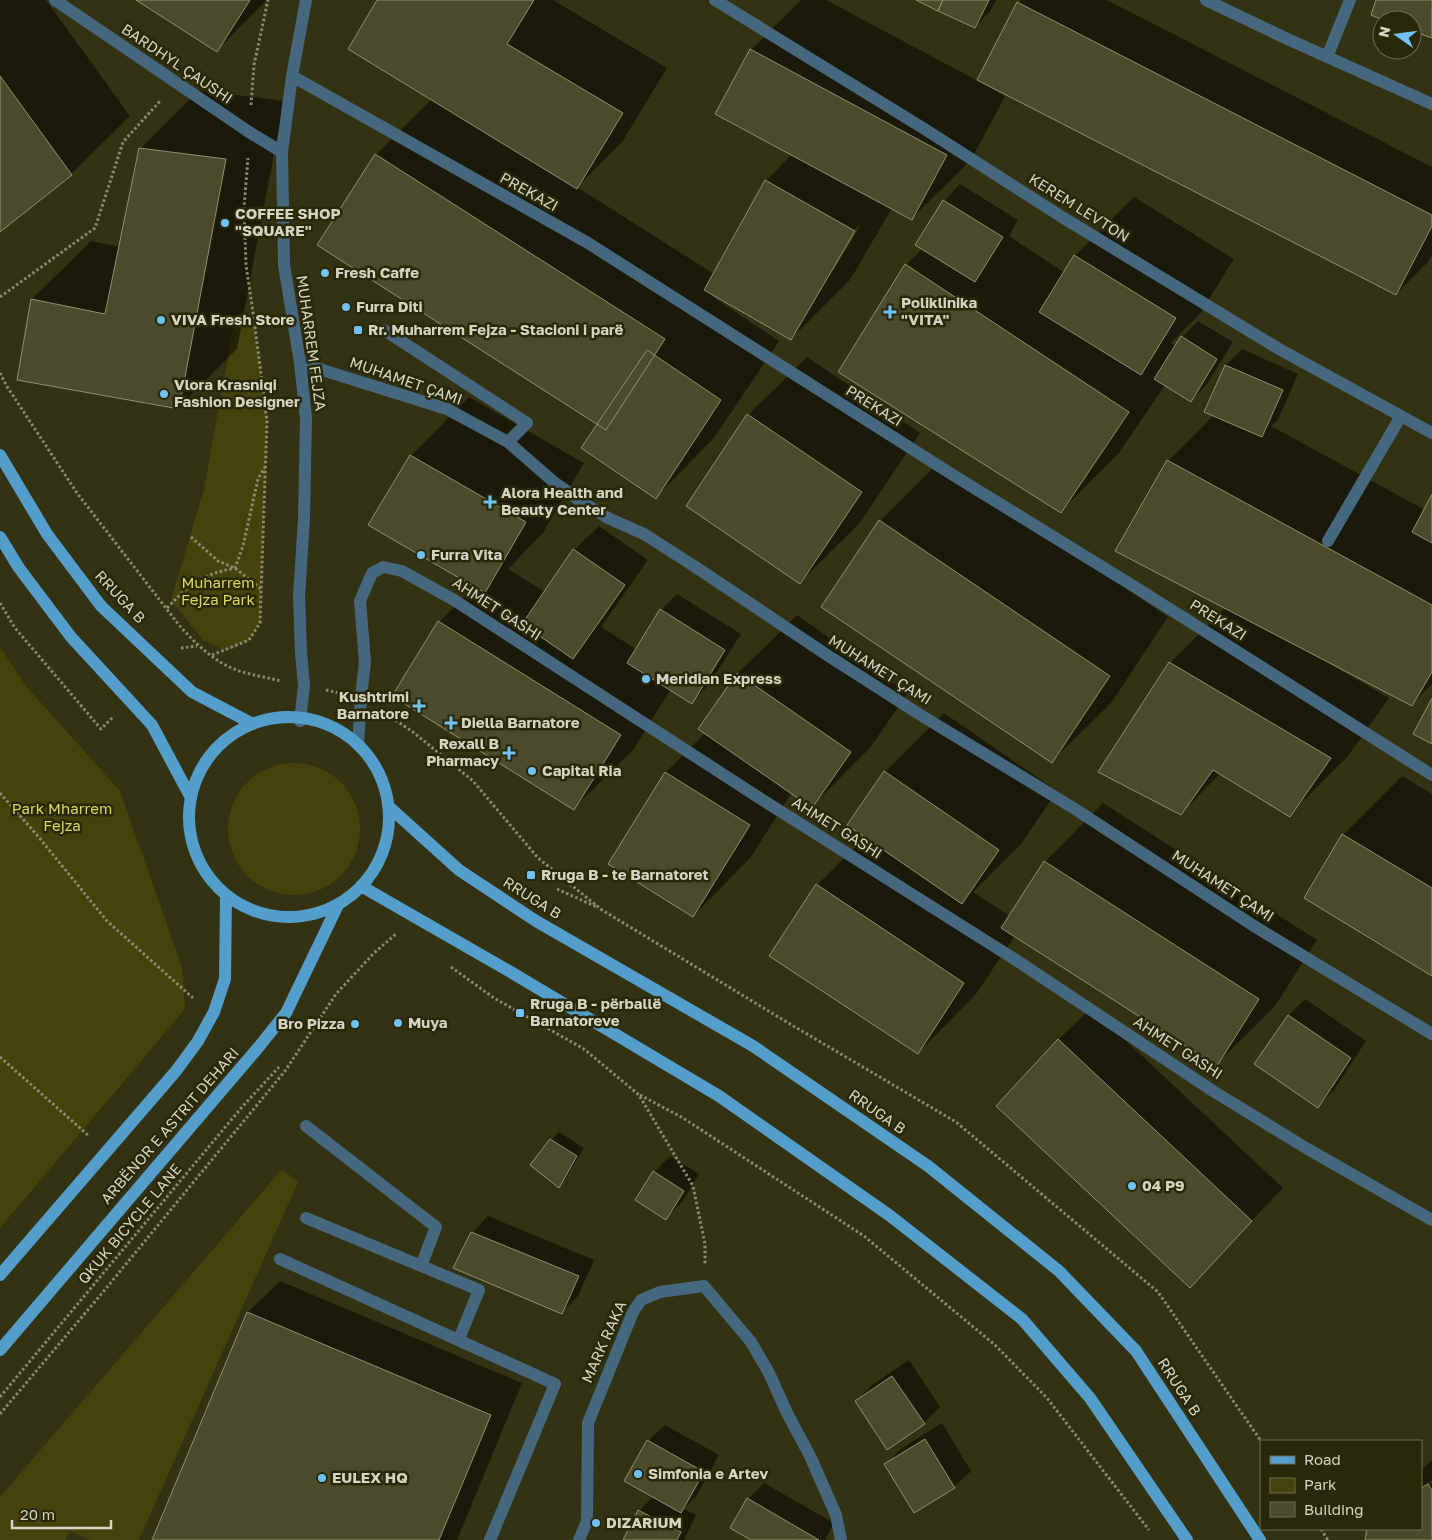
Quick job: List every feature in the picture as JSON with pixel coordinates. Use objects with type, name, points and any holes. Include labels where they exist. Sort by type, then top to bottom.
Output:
[{"type":"main road","name":"RRUGA B","points":[[0,455],[47,534],[101,606],[192,692],[253,724]]},
{"type":"main road","points":[[0,536],[19,568],[71,637],[152,725],[191,798]]},
{"type":"main road","points":[[281,717],[300,721],[306,718],[342,732],[358,745],[371,760],[381,778],[387,796],[388,826],[382,854],[373,872],[361,886],[338,904],[324,911],[291,918],[252,911],[218,888],[206,874],[195,853],[189,820],[191,798],[196,778],[214,750],[228,738],[253,724],[281,717]]},
{"type":"main road","name":"RRUGA B","points":[[388,806],[459,870],[536,921],[754,1046],[928,1166],[1058,1271],[1136,1351],[1260,1540]]},
{"type":"main road","points":[[361,886],[720,1096],[889,1215],[1022,1319],[1090,1398],[1187,1540]]},
{"type":"main road","name":"ARBËNOR E ASTRIT DEHARI","points":[[0,1275],[176,1071],[198,1041],[214,1012],[225,979],[226,895]]},
{"type":"main road","name":"ARBËNOR E ASTRIT DEHARI","points":[[0,1350],[258,1049],[286,1013],[338,904]]},
{"type":"street","name":"BARDHYL ÇAUSHI","points":[[55,0],[249,132],[282,152]]},
{"type":"street","name":"MUHARREM FEJZA","points":[[300,721],[304,686],[298,596],[304,519],[306,418],[300,363],[284,265],[282,152],[292,76],[306,0]]},
{"type":"street","name":"KEREM LEVTON","points":[[715,0],[1245,329],[1432,433]]},
{"type":"street","points":[[1206,0],[1432,104]]},
{"type":"street","points":[[1327,57],[1350,0]]},
{"type":"street","name":"PREKAZI","points":[[292,76],[588,244],[1432,775]]},
{"type":"street","points":[[384,330],[527,422],[508,442]]},
{"type":"street","name":"MUHAMET ÇAMI","points":[[300,363],[447,409],[508,442],[555,483],[582,502],[608,518],[644,534],[835,661],[1075,809],[1254,926],[1432,1034]]},
{"type":"street","points":[[1328,541],[1401,416]]},
{"type":"street","name":"AHMET GASHI","points":[[358,745],[360,697],[365,662],[360,601],[372,573],[383,567],[402,571],[454,600],[769,805],[1019,962],[1213,1091],[1306,1148],[1432,1220]]},
{"type":"street","points":[[306,1126],[436,1227],[421,1266]]},
{"type":"street","points":[[306,1218],[479,1290],[458,1339]]},
{"type":"street","points":[[280,1259],[555,1384],[490,1540]]},
{"type":"street","points":[[704,1286],[751,1342],[769,1373],[786,1413],[810,1456],[836,1515],[841,1540]]},
{"type":"street","name":"MARK RAKA","points":[[579,1540],[587,1522],[588,1423],[633,1312],[641,1300],[660,1292],[704,1286]]},
{"type":"path","points":[[268,0],[254,65],[244,207],[246,265],[267,421],[260,624],[248,640],[212,656],[221,663],[236,670],[360,697],[413,732],[473,781],[538,858],[602,910]]},
{"type":"path","points":[[0,297],[95,228],[123,142],[177,83]]},
{"type":"path","name":"RRUGA B","points":[[0,373],[77,494],[179,625],[197,646],[212,656]]},
{"type":"path","points":[[235,568],[243,546],[258,479],[266,466]]},
{"type":"path","points":[[191,537],[218,561],[235,568],[262,589]]},
{"type":"path","points":[[167,608],[198,579],[219,571],[235,568]]},
{"type":"path","points":[[0,793],[107,921],[193,998]]},
{"type":"path","points":[[557,888],[602,910],[956,1122],[1158,1292],[1260,1441]]},
{"type":"path","points":[[0,1414],[285,1071],[336,994],[373,954],[399,931]]},
{"type":"path","points":[[446,964],[494,998],[584,1049],[639,1095],[683,1118],[864,1236],[995,1344],[1047,1398],[1150,1532]]},
{"type":"path","points":[[0,1058],[106,1151]]},
{"type":"path","name":"QKUK BICYCLE LANE","points":[[0,1397],[242,1107],[279,1067]]},
{"type":"path","points":[[639,1095],[693,1186],[705,1244],[704,1286]]},
{"type":"green space","name":"Muharrem Fejza Park","points":[[254,319],[267,421],[260,623],[249,640],[226,651],[203,640],[171,600],[204,489],[234,323]]},
{"type":"green space","name":"Park Mharrem Fejza","points":[[0,647],[26,686],[120,791],[183,970],[185,1009],[0,1228]]},
{"type":"green space","points":[[294,763],[307,764],[319,768],[341,782],[355,804],[359,816],[359,842],[355,854],[341,876],[319,890],[307,894],[294,895],[281,894],[269,890],[247,876],[233,854],[229,842],[228,829],[229,816],[233,804],[247,782],[269,768],[281,764]]},
{"type":"green space","points":[[282,1169],[298,1182],[139,1540],[91,1540],[70,1531],[65,1540],[0,1540],[0,1497]]},
{"type":"building","points":[[136,0],[250,0],[217,52]]},
{"type":"building","points":[[377,0],[534,0],[507,44],[623,113],[577,189],[348,49]]},
{"type":"building","points":[[916,0],[943,0],[938,11]]},
{"type":"building","points":[[943,0],[989,0],[975,28],[938,11]]},
{"type":"building","points":[[1376,0],[1432,0],[1432,38],[1422,34],[1422,10],[1373,10]]},
{"type":"building","points":[[1017,2],[1432,215],[1432,226],[1396,295],[977,80]]},
{"type":"building","points":[[750,49],[947,155],[912,220],[715,114]]},
{"type":"building","points":[[0,76],[72,175],[0,232]]},
{"type":"building","points":[[139,148],[226,159],[179,409],[17,380],[31,299],[105,314]]},
{"type":"building","points":[[375,154],[665,339],[606,430],[317,245]]},
{"type":"building","points":[[765,180],[855,231],[791,340],[704,290]]},
{"type":"building","points":[[943,200],[1003,237],[975,282],[915,245]]},
{"type":"building","points":[[1074,255],[1176,318],[1141,375],[1039,312]]},
{"type":"building","points":[[905,264],[1129,412],[1061,513],[838,372]]},
{"type":"building","points":[[1181,336],[1217,359],[1191,402],[1154,379]]},
{"type":"building","points":[[647,350],[721,400],[656,499],[581,448]]},
{"type":"building","points":[[1225,365],[1283,390],[1262,437],[1204,412]]},
{"type":"building","points":[[747,414],[862,492],[800,584],[686,506]]},
{"type":"building","points":[[410,455],[526,522],[485,593],[368,525]]},
{"type":"building","points":[[1167,460],[1432,605],[1432,672],[1412,706],[1115,551]]},
{"type":"building","points":[[1432,494],[1432,543],[1412,532]]},
{"type":"building","points":[[879,520],[1110,676],[1052,763],[821,607]]},
{"type":"building","points":[[573,549],[625,585],[573,659],[522,624]]},
{"type":"building","points":[[660,609],[725,650],[692,704],[627,663]]},
{"type":"building","points":[[438,621],[621,735],[574,810],[392,696]]},
{"type":"building","points":[[1169,662],[1331,758],[1290,817],[1213,770],[1181,815],[1098,772]]},
{"type":"building","points":[[737,673],[851,752],[812,808],[698,729]]},
{"type":"building","points":[[1432,698],[1432,744],[1413,734]]},
{"type":"building","points":[[884,771],[999,850],[962,904],[847,825]]},
{"type":"building","points":[[665,772],[750,825],[693,917],[608,864]]},
{"type":"building","points":[[1342,834],[1432,888],[1432,976],[1304,898]]},
{"type":"building","points":[[1044,861],[1259,999],[1217,1066],[1001,928]]},
{"type":"building","points":[[816,884],[964,983],[918,1054],[769,956]]},
{"type":"building","points":[[1288,1015],[1351,1058],[1318,1108],[1254,1064]]},
{"type":"building","points":[[1058,1039],[1252,1221],[1190,1288],[996,1106]]},
{"type":"building","points":[[550,1139],[577,1156],[559,1188],[530,1165]]},
{"type":"building","points":[[653,1171],[684,1191],[666,1220],[635,1200]]},
{"type":"building","points":[[471,1232],[579,1276],[562,1314],[453,1268]]},
{"type":"building","name":"EULEX HQ","points":[[247,1312],[491,1415],[439,1540],[152,1540]]},
{"type":"building","points":[[892,1376],[925,1424],[887,1450],[855,1401]]},
{"type":"building","points":[[925,1439],[955,1488],[914,1513],[884,1464]]},
{"type":"building","points":[[647,1440],[704,1472],[681,1513],[624,1481]]},
{"type":"building","points":[[1428,1484],[1432,1490],[1432,1540],[1365,1540],[1367,1530],[1422,1530],[1422,1487]]},
{"type":"building","points":[[747,1498],[819,1540],[751,1540],[730,1528]]},
{"type":"building","points":[[638,1510],[681,1532],[677,1540],[623,1540]]},
{"type":"place","name":"COFFEE SHOP \"SQUARE\"","points":[[225,223]]},
{"type":"place","name":"Fresh Caffe","points":[[325,273]]},
{"type":"place","name":"Furra Diti","points":[[346,307]]},
{"type":"place","name":"Poliklinika \"VITA\"","points":[[890,312]]},
{"type":"place","name":"VIVA Fresh Store","points":[[161,320]]},
{"type":"place","name":"Rr. Muharrem Fejza - Stacioni i parë","points":[[358,330]]},
{"type":"place","name":"Vlora Krasniqi Fashion Designer","points":[[164,394]]},
{"type":"place","name":"Alora Health and Beauty Center","points":[[490,502]]},
{"type":"place","name":"Furra Vita","points":[[421,555]]},
{"type":"place","name":"Meridian Express","points":[[646,679]]},
{"type":"place","name":"Kushtrimi Barnatore","points":[[419,706]]},
{"type":"place","name":"Diella Barnatore","points":[[451,723]]},
{"type":"place","name":"Rexall B Pharmacy","points":[[509,753]]},
{"type":"place","name":"Capital Ria","points":[[532,771]]},
{"type":"place","name":"Rruga B - te Barnatoret","points":[[531,875]]},
{"type":"place","name":"Rruga B - përballë Barnatoreve","points":[[520,1013]]},
{"type":"place","name":"Muya","points":[[398,1023]]},
{"type":"place","name":"Bro Pizza","points":[[355,1024]]},
{"type":"place","name":"04 P9","points":[[1132,1186]]},
{"type":"place","name":"Simfonia e Artev","points":[[638,1474]]},
{"type":"place","name":"EULEX HQ","points":[[322,1478]]},
{"type":"place","name":"DIZARIUM","points":[[596,1523]]}]
